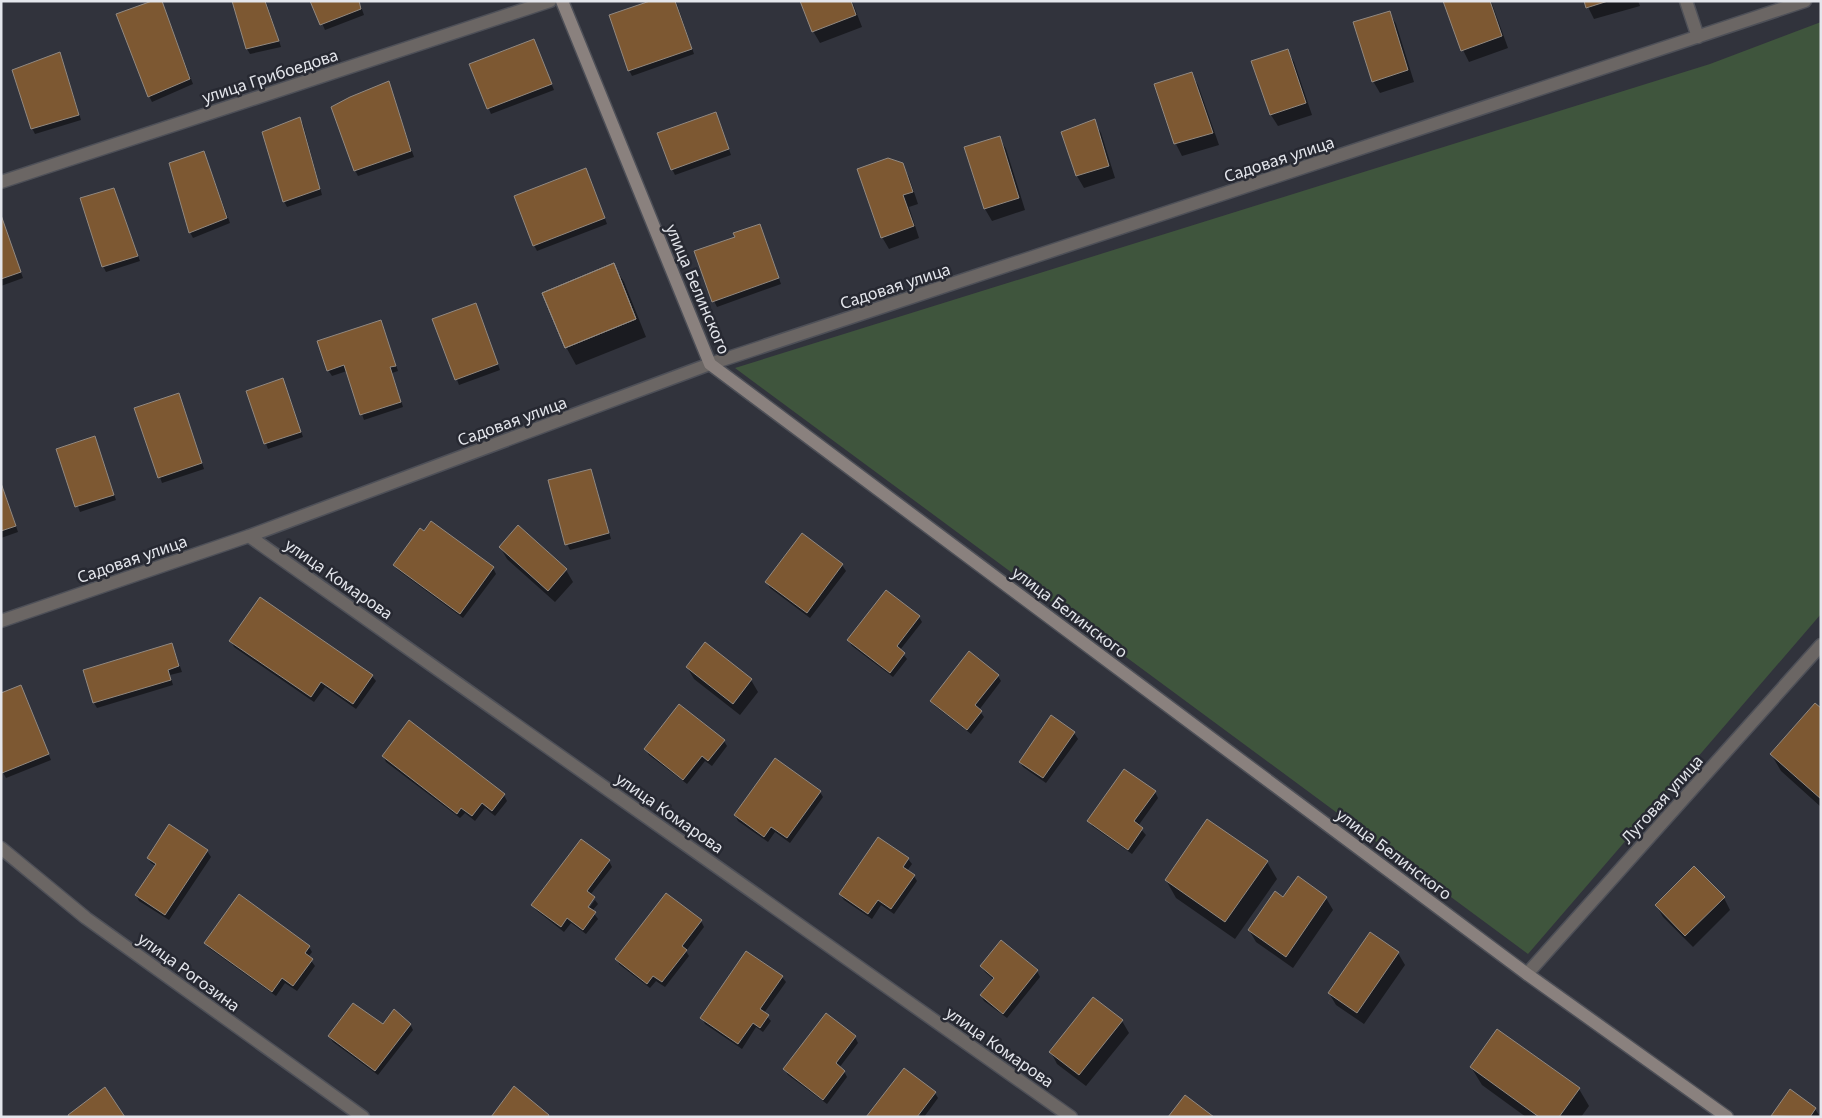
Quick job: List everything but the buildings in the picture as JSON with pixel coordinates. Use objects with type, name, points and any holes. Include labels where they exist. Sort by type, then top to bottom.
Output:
[{"type":"street","name":"улица Грибоедова","points":[[1,182],[550,1]]},
{"type":"street","name":"улица Белинского","points":[[562,1],[710,364],[1528,974],[1727,1117]]},
{"type":"street","points":[[1686,1],[1698,37]]},
{"type":"street","name":"Садовая улица","points":[[1,621],[249,536],[710,364],[1805,1]]},
{"type":"street","name":"улица Комарова","points":[[249,536],[1071,1117]]},
{"type":"street","name":"Луговая улица","points":[[1528,974],[1821,645]]},
{"type":"street","name":"улица Рогозина","points":[[1,848],[86,918],[363,1117]]},
{"type":"green space","points":[[1821,22],[1821,614],[1528,954],[735,368],[1710,64]]}]
